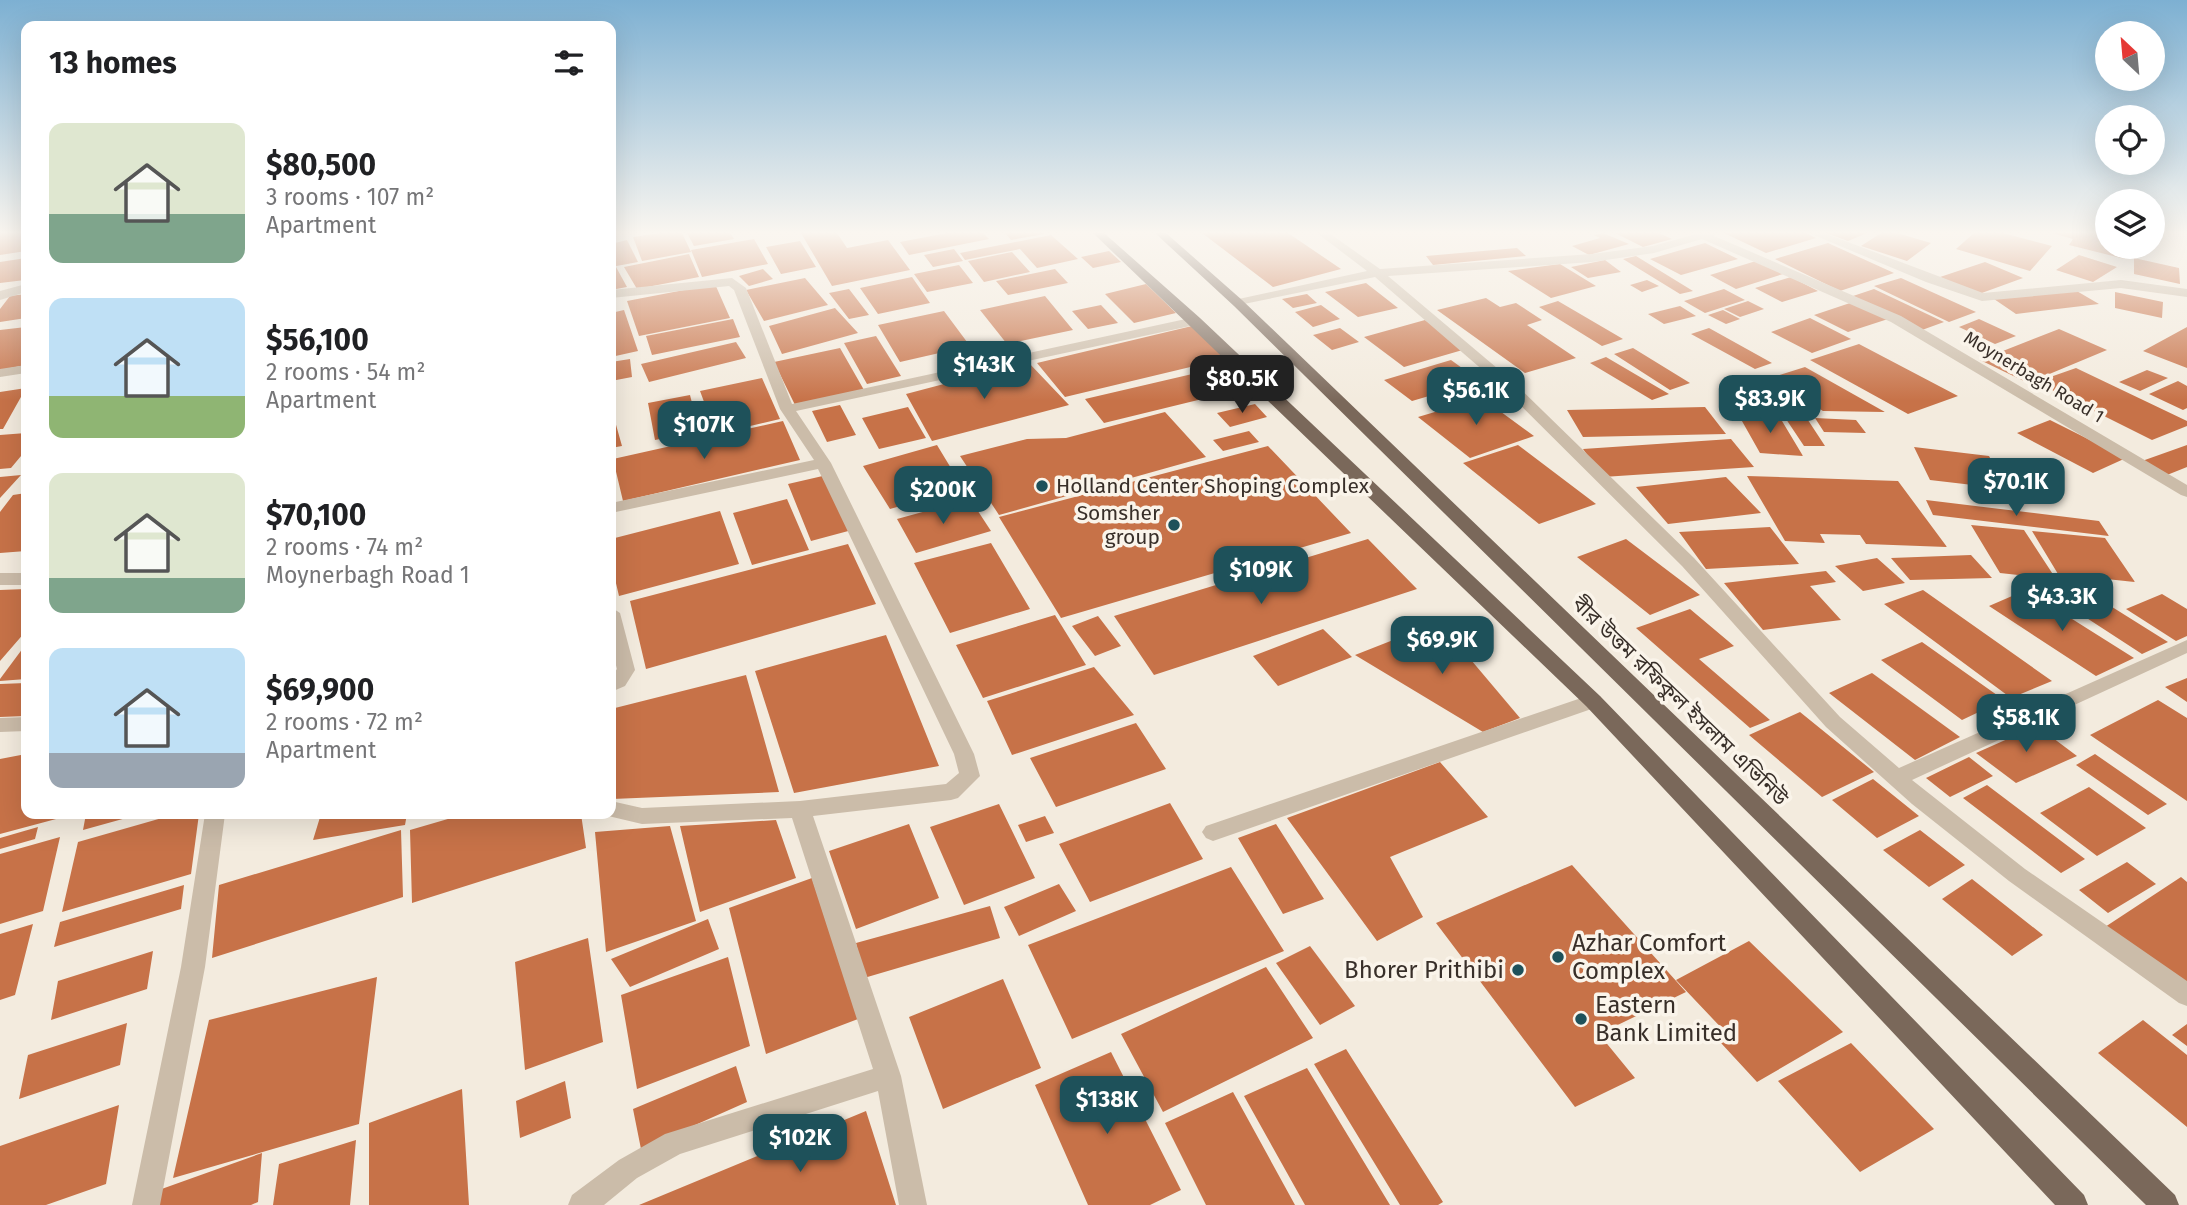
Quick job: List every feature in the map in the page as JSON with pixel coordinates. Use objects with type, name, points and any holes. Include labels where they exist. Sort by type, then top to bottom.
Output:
[{"type":"main road","points":[[1160,289],[1592,701],[2074,1205]]},
{"type":"main road","name":"বীর উত্তম রফিকুল ইসলাম এভিনিউ","points":[[1223,289],[2165,1205]]},
{"type":"street","points":[[0,296],[20,289]]},
{"type":"street","points":[[616,294],[659,289]]},
{"type":"street","points":[[616,810],[642,816],[800,808],[951,792],[970,776],[964,754],[823,463],[787,409],[740,289]]},
{"type":"street","points":[[1238,303],[1302,289]]},
{"type":"street","points":[[1396,289],[1505,382],[1688,562],[1833,722],[1897,778],[2017,875],[2187,995]]},
{"type":"street","name":"Moynerbagh Road 1","points":[[1830,289],[1896,319],[2187,492]]},
{"type":"street","points":[[1960,289],[1982,297],[2065,289]]},
{"type":"street","points":[[2159,289],[2187,293]]},
{"type":"street","points":[[787,409],[1195,321]]},
{"type":"street","points":[[0,373],[21,370]]},
{"type":"street","points":[[616,507],[823,463]]},
{"type":"street","points":[[0,579],[21,579]]},
{"type":"street","points":[[616,632],[626,670],[616,682]]},
{"type":"street","points":[[1897,778],[2187,646]]},
{"type":"street","points":[[1213,832],[1592,701]]},
{"type":"street","points":[[0,725],[21,724]]},
{"type":"street","points":[[800,808],[888,1076],[913,1205]]},
{"type":"street","points":[[146,1205],[193,967],[214,819]]},
{"type":"street","points":[[582,1205],[628,1169],[674,1143],[888,1076]]},
{"type":"building","points":[[688,289],[717,289],[730,318],[639,336],[627,301]]},
{"type":"building","points":[[815,289],[828,305],[764,321],[746,290]]},
{"type":"building","points":[[849,289],[869,315],[849,319],[829,293]]},
{"type":"building","points":[[861,289],[920,289],[930,303],[878,314]]},
{"type":"building","points":[[1003,289],[1037,289],[1008,295]]},
{"type":"building","points":[[1125,289],[1151,289],[1176,313],[1134,323],[1105,294]]},
{"type":"building","points":[[1374,289],[1398,308],[1358,317],[1325,292]]},
{"type":"building","points":[[1537,289],[1584,289],[1551,298]]},
{"type":"building","points":[[1672,289],[1693,291],[1680,294]]},
{"type":"building","points":[[1723,289],[1745,300],[1705,313],[1684,301]]},
{"type":"building","points":[[1757,289],[1818,291],[1782,302]]},
{"type":"building","points":[[1874,289],[1944,322],[1922,330],[1853,296]]},
{"type":"building","points":[[1881,289],[1926,289],[1976,312],[1949,322]]},
{"type":"building","points":[[1968,289],[1992,289],[1979,294]]},
{"type":"building","points":[[2075,290],[2099,304],[2016,314],[1994,299]]},
{"type":"building","points":[[2115,292],[2163,302],[2162,318],[2115,308]]},
{"type":"building","points":[[1307,294],[1317,303],[1293,308],[1282,299]]},
{"type":"building","points":[[21,295],[21,319],[0,322],[0,309],[10,296]]},
{"type":"building","points":[[1045,296],[1073,330],[1007,344],[980,310]]},
{"type":"building","points":[[1486,298],[1500,307],[1516,303],[1542,320],[1527,325],[1576,358],[1525,373],[1437,310]]},
{"type":"building","points":[[1558,301],[1623,339],[1602,346],[1539,307]]},
{"type":"building","points":[[1748,301],[1764,309],[1740,317],[1724,309]]},
{"type":"building","points":[[1853,302],[1888,319],[1848,332],[1814,315]]},
{"type":"building","points":[[1101,305],[1118,323],[1088,329],[1072,311]]},
{"type":"building","points":[[1321,305],[1340,319],[1313,327],[1295,312]]},
{"type":"building","points":[[1680,306],[1696,316],[1664,324],[1648,314]]},
{"type":"building","points":[[835,308],[858,333],[782,354],[769,326]]},
{"type":"building","points":[[624,310],[638,351],[616,356],[616,312]]},
{"type":"building","points":[[1723,310],[1740,319],[1726,324],[1708,315]]},
{"type":"building","points":[[944,311],[970,346],[900,362],[878,325]]},
{"type":"building","points":[[1810,318],[1851,339],[1812,353],[1771,332]]},
{"type":"building","points":[[733,319],[740,337],[652,355],[646,336]]},
{"type":"building","points":[[1979,319],[2016,336],[1995,344],[1959,327]]},
{"type":"building","points":[[1425,320],[1466,349],[1404,367],[1364,337]]},
{"type":"building","points":[[1192,326],[1228,358],[1065,397],[1037,363]]},
{"type":"building","points":[[2187,327],[2187,368],[2143,351]]},
{"type":"building","points":[[21,328],[21,366],[0,370],[0,330]]},
{"type":"building","points":[[1340,328],[1359,342],[1332,350],[1313,335]]},
{"type":"building","points":[[1709,328],[1772,363],[1755,369],[1691,334]]},
{"type":"building","points":[[2059,329],[2107,350],[2028,383],[1980,360]]},
{"type":"building","points":[[876,336],[901,376],[867,384],[844,343]]},
{"type":"building","points":[[736,342],[746,358],[649,382],[641,364]]},
{"type":"building","points":[[1859,344],[1958,396],[1908,414],[1810,360]]},
{"type":"building","points":[[840,348],[864,390],[795,405],[774,362]]},
{"type":"building","points":[[1633,348],[1690,383],[1670,390],[1614,354]]},
{"type":"building","points":[[1606,357],[1669,394],[1652,400],[1590,363]]},
{"type":"building","points":[[630,359],[632,377],[616,380],[616,361]]},
{"type":"building","points":[[1451,360],[1480,381],[1412,401],[1384,380]]},
{"type":"building","points":[[1028,362],[1069,405],[932,441],[906,394]]},
{"type":"building","points":[[1805,367],[1885,412],[1823,411],[1770,378]]},
{"type":"building","points":[[1218,368],[1239,390],[1104,423],[1085,399]]},
{"type":"building","points":[[2076,368],[2187,421],[2187,426],[2152,440],[2036,382]]},
{"type":"building","points":[[2147,370],[2168,378],[2140,391],[2119,382]]},
{"type":"building","points":[[762,378],[780,419],[716,434],[700,391]]},
{"type":"building","points":[[2178,381],[2187,386],[2187,408],[2183,410],[2149,394]]},
{"type":"building","points":[[21,389],[21,397],[3,429],[0,429],[0,392]]},
{"type":"building","points":[[690,395],[699,431],[655,440],[648,403]]},
{"type":"building","points":[[1482,398],[1534,436],[1470,458],[1418,417]]},
{"type":"building","points":[[1255,404],[1267,417],[1230,427],[1217,413]]},
{"type":"building","points":[[840,405],[856,435],[827,442],[812,411]]},
{"type":"building","points":[[908,407],[926,438],[879,449],[862,418]]},
{"type":"building","points":[[1705,407],[1726,434],[1583,437],[1567,410]]},
{"type":"building","name":"Holland Center Shoping Complex","points":[[1165,412],[1206,457],[999,515],[960,456],[1027,439],[1066,438]]},
{"type":"building","points":[[1782,413],[1804,414],[1825,446],[1804,446]]},
{"type":"building","points":[[1738,414],[1779,416],[1803,456],[1760,453]]},
{"type":"building","points":[[1815,418],[1856,420],[1866,433],[1824,432]]},
{"type":"building","points":[[2050,420],[2126,458],[2093,473],[2017,433]]},
{"type":"building","points":[[783,421],[800,460],[623,501],[616,472],[616,458]]},
{"type":"building","points":[[616,425],[622,446],[616,447]]},
{"type":"building","points":[[1249,431],[1259,442],[1223,451],[1213,440]]},
{"type":"building","points":[[21,433],[21,456],[11,468],[0,469],[0,435]]},
{"type":"building","points":[[1731,439],[1754,467],[1603,477],[1583,449]]},
{"type":"building","points":[[937,445],[963,488],[890,509],[863,466]]},
{"type":"building","points":[[1518,445],[1596,504],[1539,524],[1463,463]]},
{"type":"building","points":[[2187,445],[2187,467],[2167,475],[2142,461]]},
{"type":"building","name":"Somsher group","points":[[1268,446],[1351,533],[1061,618],[999,517]]},
{"type":"building","points":[[1914,447],[1989,456],[2007,489],[1930,480]]},
{"type":"building","points":[[21,475],[0,498],[0,477]]},
{"type":"building","points":[[827,475],[852,530],[811,541],[788,484]]},
{"type":"building","points":[[1747,476],[1898,481],[1947,547],[1866,544],[1860,535],[1820,534],[1825,543],[1785,541]]},
{"type":"building","points":[[1726,477],[1761,513],[1668,524],[1636,487]]},
{"type":"building","points":[[21,494],[21,551],[0,553],[0,512],[13,495]]},
{"type":"building","points":[[787,499],[809,550],[752,565],[733,513]]},
{"type":"building","points":[[970,499],[991,531],[916,553],[897,519]]},
{"type":"building","points":[[1926,500],[2099,521],[2109,536],[1933,515]]},
{"type":"building","points":[[720,511],[739,564],[619,596],[616,583],[616,538]]},
{"type":"building","points":[[1971,525],[2024,530],[2056,579],[2000,573]]},
{"type":"building","points":[[1770,527],[1799,564],[1706,569],[1679,532]]},
{"type":"building","points":[[2032,531],[2105,538],[2135,582],[2058,574]]},
{"type":"building","points":[[1368,539],[1417,589],[1154,675],[1114,616]]},
{"type":"building","points":[[1626,539],[1700,595],[1650,615],[1577,557]]},
{"type":"building","points":[[991,543],[1030,609],[950,633],[914,563]]},
{"type":"building","points":[[848,544],[876,604],[646,669],[630,601]]},
{"type":"building","points":[[1971,555],[1992,578],[1910,580],[1891,558]]},
{"type":"building","points":[[1877,558],[1905,583],[1863,591],[1835,566]]},
{"type":"building","points":[[1826,571],[1836,582],[1810,586],[1841,620],[1763,630],[1724,583]]},
{"type":"building","points":[[21,589],[21,637],[0,661],[0,590]]},
{"type":"building","points":[[1923,590],[2052,681],[2011,698],[1884,604]]},
{"type":"building","points":[[2026,590],[2134,658],[2096,676],[1989,606]]},
{"type":"building","points":[[2085,590],[2168,642],[2142,654],[2059,600]]},
{"type":"building","points":[[2162,594],[2187,609],[2187,636],[2176,641],[2126,609]]},
{"type":"building","points":[[1690,609],[1734,646],[1699,659],[1770,720],[1750,728],[1636,628]]},
{"type":"building","points":[[1055,615],[1086,665],[983,698],[956,645]]},
{"type":"building","points":[[1098,616],[1121,646],[1095,656],[1072,626]]},
{"type":"building","points":[[1439,622],[1520,718],[1483,732],[1355,655]]},
{"type":"building","points":[[1323,629],[1352,657],[1278,686],[1253,656]]},
{"type":"building","points":[[886,635],[939,766],[794,793],[755,671]]},
{"type":"building","points":[[1922,642],[2004,700],[1962,720],[1881,660]]},
{"type":"building","points":[[21,651],[21,679],[0,679]]},
{"type":"building","points":[[1094,667],[1134,715],[1012,755],[987,701]]},
{"type":"building","points":[[1872,673],[1960,737],[1915,760],[1829,693]]},
{"type":"building","points":[[746,675],[779,792],[616,799],[616,708]]},
{"type":"building","points":[[2187,678],[2187,702],[2165,687]]},
{"type":"building","points":[[21,683],[21,716],[0,717],[0,684]]},
{"type":"building","points":[[2158,700],[2187,718],[2187,801],[2090,735]]},
{"type":"building","points":[[1800,712],[1874,772],[1822,797],[1749,735]]},
{"type":"building","points":[[1136,723],[1166,769],[1056,807],[1030,758]]},
{"type":"building","points":[[2037,726],[2077,756],[2016,783],[1976,753]]},
{"type":"building","points":[[2095,754],[2167,804],[2148,815],[2076,765]]},
{"type":"building","points":[[21,755],[21,819],[56,819],[0,834],[0,759]]},
{"type":"building","points":[[1969,757],[1993,776],[1950,797],[1926,778]]},
{"type":"building","points":[[1440,762],[1488,817],[1390,857],[1423,917],[1377,941],[1287,818]]},
{"type":"building","points":[[1873,779],[1919,816],[1877,838],[1832,800]]},
{"type":"building","points":[[1987,785],[2085,859],[2061,873],[1963,798]]},
{"type":"building","points":[[2089,787],[2146,828],[2097,856],[2040,813]]},
{"type":"building","points":[[1170,803],[1203,859],[1090,902],[1059,844]]},
{"type":"building","points":[[999,804],[1035,878],[964,905],[930,827]]},
{"type":"building","points":[[1045,816],[1054,833],[1026,842],[1018,825]]},
{"type":"building","points":[[85,819],[123,819],[83,830]]},
{"type":"building","points":[[158,819],[198,819],[191,874],[62,912],[78,842]]},
{"type":"building","points":[[319,819],[406,819],[405,825],[313,840]]},
{"type":"building","points":[[448,819],[582,819],[586,848],[412,903],[410,830]]},
{"type":"building","points":[[776,820],[796,878],[700,912],[680,826]]},
{"type":"building","points":[[909,824],[939,898],[856,929],[829,851]]},
{"type":"building","points":[[1276,824],[1324,899],[1283,914],[1238,838]]},
{"type":"building","points":[[670,826],[696,921],[606,952],[595,832]]},
{"type":"building","points":[[38,827],[35,839],[0,849],[0,838]]},
{"type":"building","points":[[401,830],[403,897],[212,958],[219,885]]},
{"type":"building","points":[[1920,830],[1965,865],[1929,887],[1883,850]]},
{"type":"building","points":[[60,837],[43,911],[0,924],[0,854]]},
{"type":"building","points":[[2127,862],[2156,884],[2108,913],[2079,890]]},
{"type":"building","name":"Azhar Comfort Complex","points":[[1572,865],[1686,992],[1599,1034],[1635,1078],[1575,1107],[1436,923]]},
{"type":"building","points":[[1231,867],[1284,951],[1072,1039],[1028,945]]},
{"type":"building","points":[[2181,877],[2187,882],[2187,989],[2105,927]]},
{"type":"building","points":[[812,878],[858,1019],[766,1054],[729,908]]},
{"type":"building","points":[[1972,879],[2043,935],[2012,956],[1942,899]]},
{"type":"building","points":[[1059,884],[1076,911],[1019,936],[1004,907]]},
{"type":"building","points":[[184,885],[181,909],[54,947],[60,922]]},
{"type":"building","points":[[990,906],[1000,938],[864,978],[856,943]]},
{"type":"building","points":[[708,919],[719,949],[630,987],[611,959]]},
{"type":"building","points":[[33,924],[15,995],[0,1000],[0,934]]},
{"type":"building","points":[[588,938],[603,1042],[525,1070],[515,962]]},
{"type":"building","points":[[1749,941],[1843,1032],[1757,1082],[1721,1043],[1730,1037],[1676,980]]},
{"type":"building","points":[[1310,946],[1355,1006],[1320,1025],[1276,963]]},
{"type":"building","points":[[153,951],[147,989],[51,1020],[58,981]]},
{"type":"building","points":[[728,957],[750,1046],[637,1089],[621,995]]},
{"type":"building","points":[[1266,967],[1313,1038],[1163,1112],[1121,1034]]},
{"type":"building","points":[[377,977],[359,1124],[173,1178],[209,1020]]},
{"type":"building","points":[[1003,979],[1041,1068],[943,1109],[909,1017]]},
{"type":"building","points":[[2143,1020],[2187,1055],[2187,1127],[2098,1053]]},
{"type":"building","points":[[127,1023],[120,1065],[19,1099],[28,1055]]},
{"type":"building","points":[[2187,1024],[2187,1046],[2172,1035]]},
{"type":"building","points":[[1851,1043],[1934,1129],[1860,1172],[1778,1081]]},
{"type":"building","points":[[1346,1049],[1443,1202],[1438,1205],[1400,1205],[1314,1064]]},
{"type":"building","points":[[1111,1052],[1181,1190],[1150,1205],[1088,1205],[1035,1085]]},
{"type":"building","points":[[736,1066],[747,1102],[641,1149],[633,1109]]},
{"type":"building","points":[[1307,1068],[1390,1205],[1305,1205],[1244,1096]]},
{"type":"building","points":[[565,1081],[571,1118],[520,1138],[516,1101]]},
{"type":"building","points":[[462,1089],[469,1205],[369,1205],[369,1123]]},
{"type":"building","points":[[1233,1092],[1295,1205],[1206,1205],[1165,1123]]},
{"type":"building","points":[[119,1105],[106,1184],[46,1205],[0,1205],[0,1146]]},
{"type":"building","points":[[866,1111],[896,1205],[639,1205]]},
{"type":"building","points":[[356,1140],[350,1205],[273,1205],[279,1164]]},
{"type":"building","points":[[262,1153],[258,1202],[251,1205],[155,1205],[156,1191]]},
{"type":"place","name":"Holland Center Shoping Complex","points":[[1042,486]]},
{"type":"place","name":"Somsher group","points":[[1174,525]]},
{"type":"place","name":"Azhar Comfort Complex","points":[[1558,957]]},
{"type":"place","name":"Bhorer Prithibi","points":[[1518,970]]},
{"type":"place","name":"Eastern Bank Limited","points":[[1581,1019]]}]
